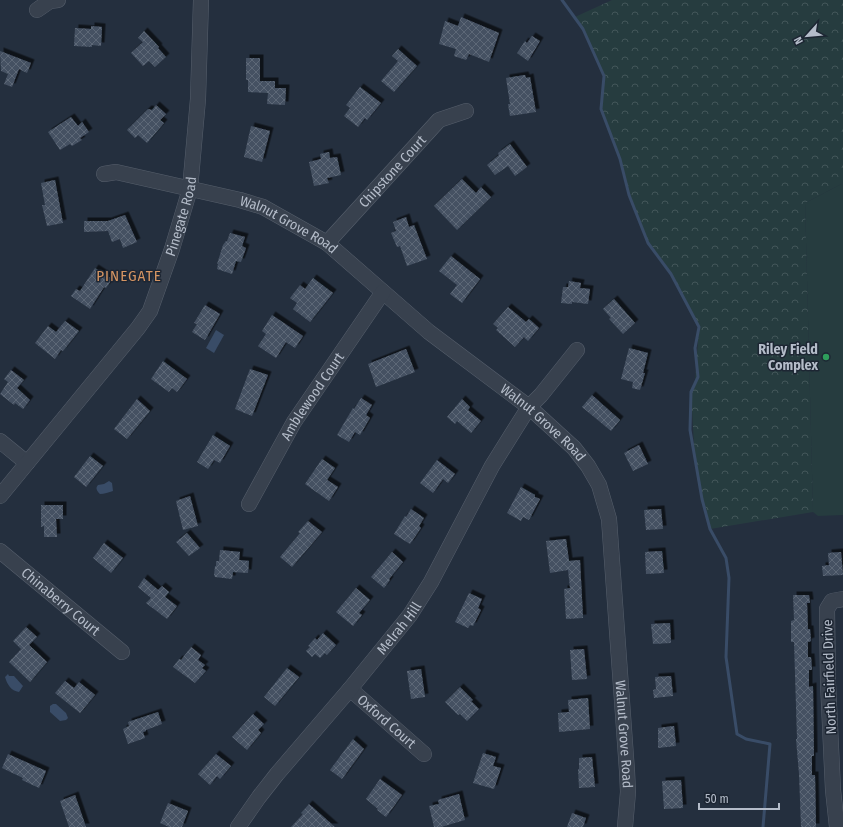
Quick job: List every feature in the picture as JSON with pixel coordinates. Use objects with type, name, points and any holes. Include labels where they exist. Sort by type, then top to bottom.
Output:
[{"type":"street","points":[[37,10],[50,1],[58,0]]},
{"type":"street","name":"Pinegate Road","points":[[0,496],[138,328],[150,311],[172,249],[190,189],[198,100],[202,0]]},
{"type":"street","name":"Chipstone Court","points":[[327,243],[439,120],[466,111]]},
{"type":"street","name":"Walnut Grove Road","points":[[104,174],[116,172],[240,200],[263,207],[327,243],[429,332],[529,407],[574,448],[588,466],[599,485],[609,519],[627,771],[625,827]]},
{"type":"street","name":"Amblewood Court","points":[[249,504],[294,422],[383,292]]},
{"type":"street","name":"Melrah Hill","points":[[238,827],[277,774],[410,616],[431,582],[492,466],[529,407],[541,395],[577,350]]},
{"type":"street","points":[[0,441],[27,463]]},
{"type":"street","name":"Chinaberry Court","points":[[0,551],[122,652]]},
{"type":"street","name":"North Fairfield Drive","points":[[837,827],[833,790],[828,682],[827,609],[838,600]]},
{"type":"street","name":"Oxford Court","points":[[350,689],[424,754]]},
{"type":"green space","points":[[612,0],[843,0],[843,183],[805,203],[813,512],[710,529],[695,462],[691,392],[695,383],[699,327],[671,274],[648,243],[629,195],[620,159],[601,109],[604,76],[583,29],[575,17]]},
{"type":"green space","name":"Riley Field Complex","points":[[843,183],[843,515],[818,516],[813,512],[805,203]]},
{"type":"water","points":[[216,330],[224,335],[214,353],[206,348]]},
{"type":"water","points":[[109,481],[112,483],[113,491],[100,494],[97,490],[97,486]]},
{"type":"water","points":[[8,674],[9,676],[14,676],[23,686],[19,692],[12,689],[8,685],[5,677]]},
{"type":"water","points":[[56,704],[66,713],[68,718],[66,720],[60,721],[50,712],[50,706]]},
{"type":"building","points":[[461,17],[499,33],[489,62],[469,54],[466,60],[454,56],[456,49],[439,44],[445,21],[458,26]]},
{"type":"building","points":[[91,26],[102,27],[101,46],[74,46],[75,28],[91,29]]},
{"type":"building","points":[[144,31],[166,57],[155,67],[149,61],[143,66],[131,53],[143,42],[138,38]]},
{"type":"building","points":[[532,36],[540,41],[528,61],[517,53],[525,41],[527,43]]},
{"type":"building","points":[[398,49],[417,66],[394,92],[381,81],[398,61],[392,56]]},
{"type":"building","points":[[0,51],[31,63],[27,73],[19,69],[12,87],[4,84],[8,74],[1,71]]},
{"type":"building","points":[[246,58],[260,58],[260,81],[275,81],[275,88],[286,88],[285,105],[267,104],[268,93],[248,92],[248,80],[246,80]]},
{"type":"building","points":[[525,75],[526,78],[530,77],[536,112],[510,116],[508,104],[510,104],[506,78]]},
{"type":"building","points":[[360,87],[381,103],[367,120],[365,118],[358,127],[344,116],[350,108],[346,105]]},
{"type":"building","points":[[156,105],[166,114],[160,120],[164,123],[147,143],[138,135],[135,138],[127,130],[148,109],[152,110]]},
{"type":"building","points":[[71,117],[78,126],[82,122],[89,132],[80,138],[82,140],[72,146],[70,144],[60,150],[48,132]]},
{"type":"building","points":[[251,126],[270,131],[262,162],[244,157]]},
{"type":"building","points":[[510,144],[527,167],[515,176],[508,166],[495,175],[487,165],[499,155],[498,153]]},
{"type":"building","points":[[329,152],[330,158],[337,157],[341,175],[327,178],[329,183],[314,186],[309,162],[321,159],[320,154]]},
{"type":"building","points":[[462,179],[476,193],[481,187],[491,197],[457,230],[434,206]]},
{"type":"building","points":[[55,180],[63,223],[47,226],[42,205],[45,205],[41,183]]},
{"type":"building","points":[[125,215],[137,242],[123,248],[120,239],[112,242],[108,231],[84,232],[84,221],[108,221]]},
{"type":"building","points":[[406,217],[409,227],[414,225],[427,259],[407,266],[400,246],[397,247],[391,233],[396,231],[393,222]]},
{"type":"building","points":[[230,233],[245,237],[242,246],[246,248],[241,262],[236,261],[232,274],[217,269],[217,264],[223,245],[227,241]]},
{"type":"building","points":[[451,256],[480,279],[462,303],[450,294],[457,285],[439,271]]},
{"type":"building","points":[[95,268],[112,279],[106,288],[104,287],[90,309],[71,296],[76,289],[80,291]]},
{"type":"building","points":[[313,278],[333,293],[310,322],[293,309],[297,303],[290,298],[300,285],[305,289]]},
{"type":"building","points":[[569,281],[581,283],[580,288],[590,289],[588,304],[572,302],[572,304],[561,303],[563,287],[568,287]]},
{"type":"building","points":[[614,299],[635,323],[623,334],[609,319],[611,318],[603,309]]},
{"type":"building","points":[[205,305],[220,314],[205,340],[192,332],[197,324],[194,323]]},
{"type":"building","points":[[508,307],[526,322],[529,319],[539,328],[528,341],[524,337],[515,347],[496,330],[498,328],[493,324]]},
{"type":"building","points":[[272,315],[303,336],[295,348],[286,342],[276,358],[258,346],[266,334],[262,331]]},
{"type":"building","points":[[65,321],[79,331],[63,351],[61,350],[55,359],[35,343],[48,326],[56,332]]},
{"type":"building","points":[[629,348],[648,353],[643,373],[645,373],[640,390],[632,388],[633,382],[621,379]]},
{"type":"building","points":[[406,349],[415,372],[376,387],[368,364]]},
{"type":"building","points":[[163,361],[187,379],[177,392],[172,388],[169,392],[151,379]]},
{"type":"building","points":[[250,369],[268,375],[252,416],[235,409]]},
{"type":"building","points":[[11,370],[24,380],[17,388],[30,400],[23,409],[15,403],[14,405],[0,394],[8,382],[4,379]]},
{"type":"building","points":[[592,395],[620,420],[611,431],[582,407]]},
{"type":"building","points":[[361,398],[372,405],[366,415],[370,418],[360,435],[355,432],[349,442],[337,435],[353,408],[354,409]]},
{"type":"building","points":[[137,399],[150,411],[127,439],[114,429]]},
{"type":"building","points":[[462,399],[470,407],[468,410],[481,421],[471,433],[457,421],[455,424],[447,417]]},
{"type":"building","points":[[213,435],[230,446],[220,463],[214,460],[208,469],[197,462]]},
{"type":"building","points":[[639,445],[648,464],[633,471],[624,453]]},
{"type":"building","points":[[90,456],[103,466],[86,487],[74,477]]},
{"type":"building","points":[[322,459],[335,468],[327,480],[338,487],[329,501],[305,484]]},
{"type":"building","points":[[437,460],[455,474],[448,483],[443,479],[433,493],[420,483]]},
{"type":"building","points":[[521,487],[540,499],[529,520],[523,517],[521,521],[507,513]]},
{"type":"building","points":[[190,496],[198,526],[183,530],[176,501]]},
{"type":"building","points":[[41,505],[63,505],[63,519],[56,519],[57,537],[44,537],[44,526],[41,527]]},
{"type":"building","points":[[411,509],[424,518],[419,526],[421,528],[410,544],[394,534]]},
{"type":"building","points":[[661,509],[663,529],[646,530],[644,510]]},
{"type":"building","points":[[308,521],[322,532],[292,567],[280,557]]},
{"type":"building","points":[[187,533],[200,548],[189,556],[176,542]]},
{"type":"building","points":[[566,539],[569,561],[580,560],[583,618],[566,619],[564,589],[570,588],[568,570],[550,573],[546,541]]},
{"type":"building","points":[[104,543],[123,558],[111,573],[93,558]]},
{"type":"building","points":[[220,550],[240,552],[239,560],[249,561],[248,573],[233,572],[232,579],[215,577],[215,566],[216,561],[219,561]]},
{"type":"building","points":[[662,551],[664,573],[646,574],[645,552]]},
{"type":"building","points":[[392,552],[403,562],[389,579],[390,580],[384,588],[371,577]]},
{"type":"building","points":[[841,552],[843,575],[823,576],[822,566],[829,565],[828,553]]},
{"type":"building","points":[[144,578],[158,590],[162,586],[169,592],[165,597],[177,606],[167,619],[146,603],[151,598],[138,587]]},
{"type":"building","points":[[356,588],[370,600],[359,613],[362,615],[353,626],[336,612]]},
{"type":"building","points":[[469,593],[482,599],[478,608],[481,610],[473,626],[470,625],[468,628],[455,622]]},
{"type":"building","points":[[793,595],[809,595],[810,603],[807,603],[808,629],[810,629],[811,641],[808,642],[808,657],[811,657],[812,670],[809,670],[809,687],[813,686],[814,756],[812,756],[812,775],[815,775],[816,827],[801,827],[796,739],[794,642],[791,642],[791,621],[794,620]]},
{"type":"building","points":[[670,623],[671,643],[653,644],[651,624]]},
{"type":"building","points":[[26,627],[37,637],[29,645],[47,662],[30,682],[9,662],[21,649],[13,641]]},
{"type":"building","points":[[323,633],[336,645],[327,655],[325,653],[320,658],[315,654],[312,657],[306,651],[310,647],[308,646],[315,638],[317,640]]},
{"type":"building","points":[[191,647],[201,655],[198,660],[205,665],[202,668],[206,671],[195,683],[173,667],[179,659],[181,660]]},
{"type":"building","points":[[584,649],[587,679],[572,680],[570,650]]},
{"type":"building","points":[[287,668],[299,677],[275,706],[264,697]]},
{"type":"building","points":[[421,669],[425,697],[411,699],[407,671]]},
{"type":"building","points":[[671,676],[673,696],[654,698],[653,690],[656,689],[655,677]]},
{"type":"building","points":[[65,681],[74,688],[79,682],[95,695],[80,713],[55,693]]},
{"type":"building","points":[[460,687],[473,700],[471,701],[479,709],[467,721],[460,714],[458,715],[445,702]]},
{"type":"building","points":[[588,698],[590,729],[559,732],[558,713],[569,712],[568,700]]},
{"type":"building","points":[[158,712],[162,724],[143,732],[145,738],[128,744],[123,729],[129,726],[128,722]]},
{"type":"building","points":[[253,714],[264,724],[258,730],[261,733],[247,750],[232,737]]},
{"type":"building","points":[[674,726],[676,746],[658,748],[658,728]]},
{"type":"building","points":[[353,739],[364,749],[342,779],[330,770]]},
{"type":"building","points":[[483,753],[496,757],[493,766],[501,768],[494,789],[473,783]]},
{"type":"building","points":[[8,754],[46,771],[39,788],[2,768]]},
{"type":"building","points":[[216,754],[231,766],[220,779],[217,776],[210,785],[198,774]]},
{"type":"building","points":[[592,757],[595,787],[579,788],[579,758]]},
{"type":"building","points":[[380,779],[402,795],[386,817],[366,799]]},
{"type":"building","points":[[681,780],[683,808],[664,809],[662,781]]},
{"type":"building","points":[[459,794],[465,820],[441,827],[434,827],[429,806],[439,804],[438,800]]},
{"type":"building","points":[[75,795],[86,827],[69,827],[60,801]]},
{"type":"building","points":[[168,803],[188,811],[182,827],[169,827],[160,823]]},
{"type":"building","points":[[309,804],[335,827],[291,827],[303,814],[301,813]]},
{"type":"building","points":[[572,813],[586,818],[583,827],[567,827]]},
{"type":"waterway","points":[[562,0],[583,29],[604,76],[601,109],[620,159],[629,195],[648,243],[671,274],[699,327],[695,348],[698,377],[691,392],[690,430],[702,499],[710,529],[726,558],[729,578],[726,657],[737,734],[746,739],[770,744],[763,827]]},
{"type":"place","name":"Riley Field Complex","points":[[826,357]]},
{"type":"district","name":"PINEGATE","points":[[129,276]]}]
